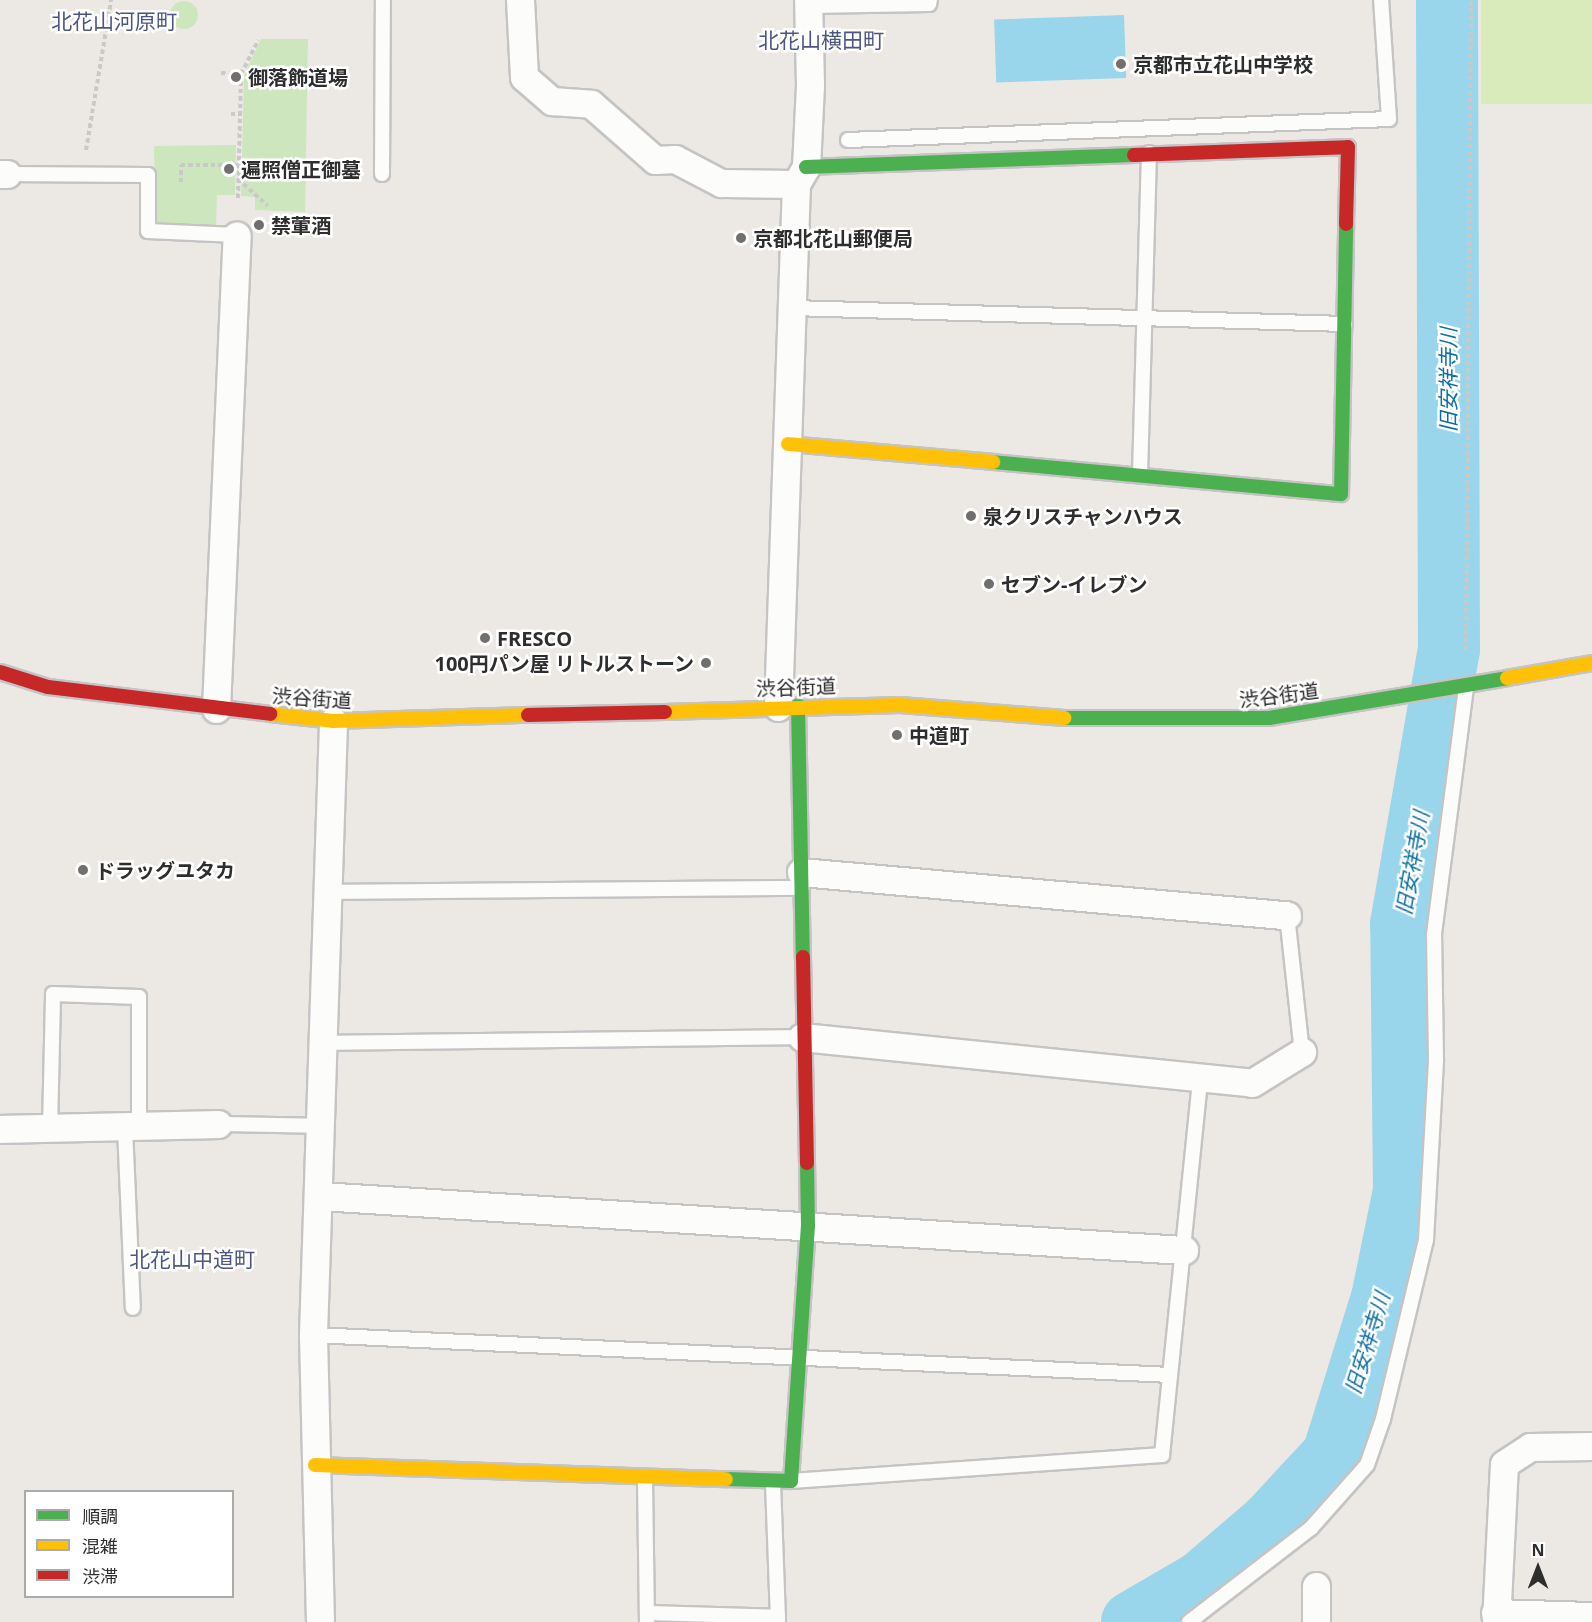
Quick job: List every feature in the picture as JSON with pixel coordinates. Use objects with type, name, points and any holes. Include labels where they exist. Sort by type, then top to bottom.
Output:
[{"type":"street","points":[[520,0],[524,76],[552,101],[591,104],[655,160],[675,159],[721,183],[1149,151],[1348,147],[1341,494],[1140,479],[788,444]]},
{"type":"street","points":[[315,1465],[645,1480],[773,1483],[791,1481],[802,1359],[808,1226],[802,1037],[801,880],[788,706],[788,444],[791,308],[801,176],[808,3]]},
{"type":"street","points":[[216,709],[237,236]]},
{"type":"street","name":"渋谷街道","points":[[0,672],[48,687],[216,709],[333,721],[788,706],[900,705],[1032,717],[1184,722],[1269,718],[1398,698],[1592,663]]},
{"type":"street","points":[[321,1622],[313,1335],[320,1196],[322,1042],[333,721]]},
{"type":"street","points":[[801,880],[1287,915]]},
{"type":"street","points":[[802,1037],[1252,1083],[1302,1052]]},
{"type":"street","points":[[0,1129],[132,1128],[218,1124]]},
{"type":"street","points":[[320,1196],[1184,1250]]},
{"type":"street","points":[[1592,1446],[1530,1448],[1504,1464],[1495,1618],[1592,1616]]},
{"type":"street","points":[[1316,1586],[1316,1622]]},
{"type":"lane","points":[[382,174],[383,0]]},
{"type":"lane","points":[[808,3],[929,4],[930,0]]},
{"type":"lane","points":[[848,140],[1389,119],[1381,0]]},
{"type":"lane","points":[[1140,479],[1147,318],[1149,151]]},
{"type":"lane","points":[[4,174],[83,172],[148,175],[148,231],[237,236]]},
{"type":"lane","points":[[791,308],[1346,324]]},
{"type":"lane","points":[[1189,1622],[1311,1528],[1367,1465],[1383,1419],[1426,1240],[1436,1059],[1434,934],[1466,686]]},
{"type":"lane","points":[[328,892],[801,880]]},
{"type":"lane","points":[[1287,915],[1302,1052]]},
{"type":"lane","points":[[50,1129],[53,994],[139,997],[132,1128],[133,1308]]},
{"type":"lane","points":[[322,1042],[802,1037]]},
{"type":"lane","points":[[791,1481],[1162,1455],[1200,1079]]},
{"type":"lane","points":[[218,1124],[321,1126]]},
{"type":"lane","points":[[313,1335],[1170,1375]]},
{"type":"lane","points":[[645,1480],[647,1617],[778,1619],[773,1483]]},
{"type":"path","points":[[83,172],[111,0]]},
{"type":"path","points":[[1466,686],[1471,0]]},
{"type":"path","points":[[238,198],[241,74],[258,40]]},
{"type":"path","points":[[221,73],[241,74]]},
{"type":"path","points":[[231,114],[240,114]]},
{"type":"path","points":[[181,182],[181,165],[238,165]]},
{"type":"path","points":[[238,179],[268,206]]},
{"type":"green space","points":[[1481,0],[1592,0],[1592,104],[1481,104]]},
{"type":"green space","points":[[184,1],[194,5],[198,15],[194,25],[184,29],[174,25],[170,15],[174,5]]},
{"type":"green space","points":[[261,39],[308,39],[305,212],[255,210],[255,197],[241,196],[244,75]]},
{"type":"green space","points":[[236,145],[235,195],[217,195],[216,226],[155,224],[154,146]]},
{"type":"water","points":[[1124,15],[1126,78],[996,82],[994,20]]},
{"type":"waterway","name":"旧安祥寺川","points":[[1132,1622],[1201,1582],[1270,1523],[1333,1455],[1382,1298],[1404,1191],[1401,924],[1449,649],[1447,0]]},
{"type":"traffic: fast","points":[[806,167],[1134,155]]},
{"type":"traffic: fast","points":[[993,462],[1341,494],[1346,224]]},
{"type":"traffic: fast","points":[[1064,718],[1269,718],[1507,678]]},
{"type":"traffic: fast","points":[[798,705],[803,957]]},
{"type":"traffic: fast","points":[[726,1479],[791,1481],[808,1226],[807,1163]]},
{"type":"traffic: slow","points":[[788,444],[993,462]]},
{"type":"traffic: slow","points":[[1507,678],[1592,663]]},
{"type":"traffic: slow","points":[[665,712],[900,705],[1064,718]]},
{"type":"traffic: slow","points":[[270,714],[333,721],[528,715]]},
{"type":"traffic: slow","points":[[315,1465],[726,1479]]},
{"type":"traffic: jam","points":[[1134,155],[1348,147],[1346,224]]},
{"type":"traffic: jam","points":[[0,672],[48,687],[270,714]]},
{"type":"traffic: jam","points":[[528,715],[665,712]]},
{"type":"traffic: jam","points":[[803,957],[807,1163]]},
{"type":"place","name":"京都市立花山中学校","points":[[1121,64]]},
{"type":"place","name":"御落飾道場","points":[[236,77]]},
{"type":"place","name":"遍照僧正御墓","points":[[229,169]]},
{"type":"place","name":"禁葷酒","points":[[259,225]]},
{"type":"place","name":"京都北花山郵便局","points":[[741,238]]},
{"type":"place","name":"泉クリスチャンハウス","points":[[971,516]]},
{"type":"place","name":"セブン-イレブン","points":[[989,584]]},
{"type":"place","name":"FRESCO","points":[[485,638]]},
{"type":"place","name":"100円パン屋 リトルストーン","points":[[706,663]]},
{"type":"place","name":"中道町","points":[[897,735]]},
{"type":"place","name":"ドラッグユタカ","points":[[83,870]]},
{"type":"district","name":"北花山河原町","points":[[114,21]]},
{"type":"district","name":"北花山横田町","points":[[821,40]]},
{"type":"district","name":"北花山中道町","points":[[192,1259]]}]
